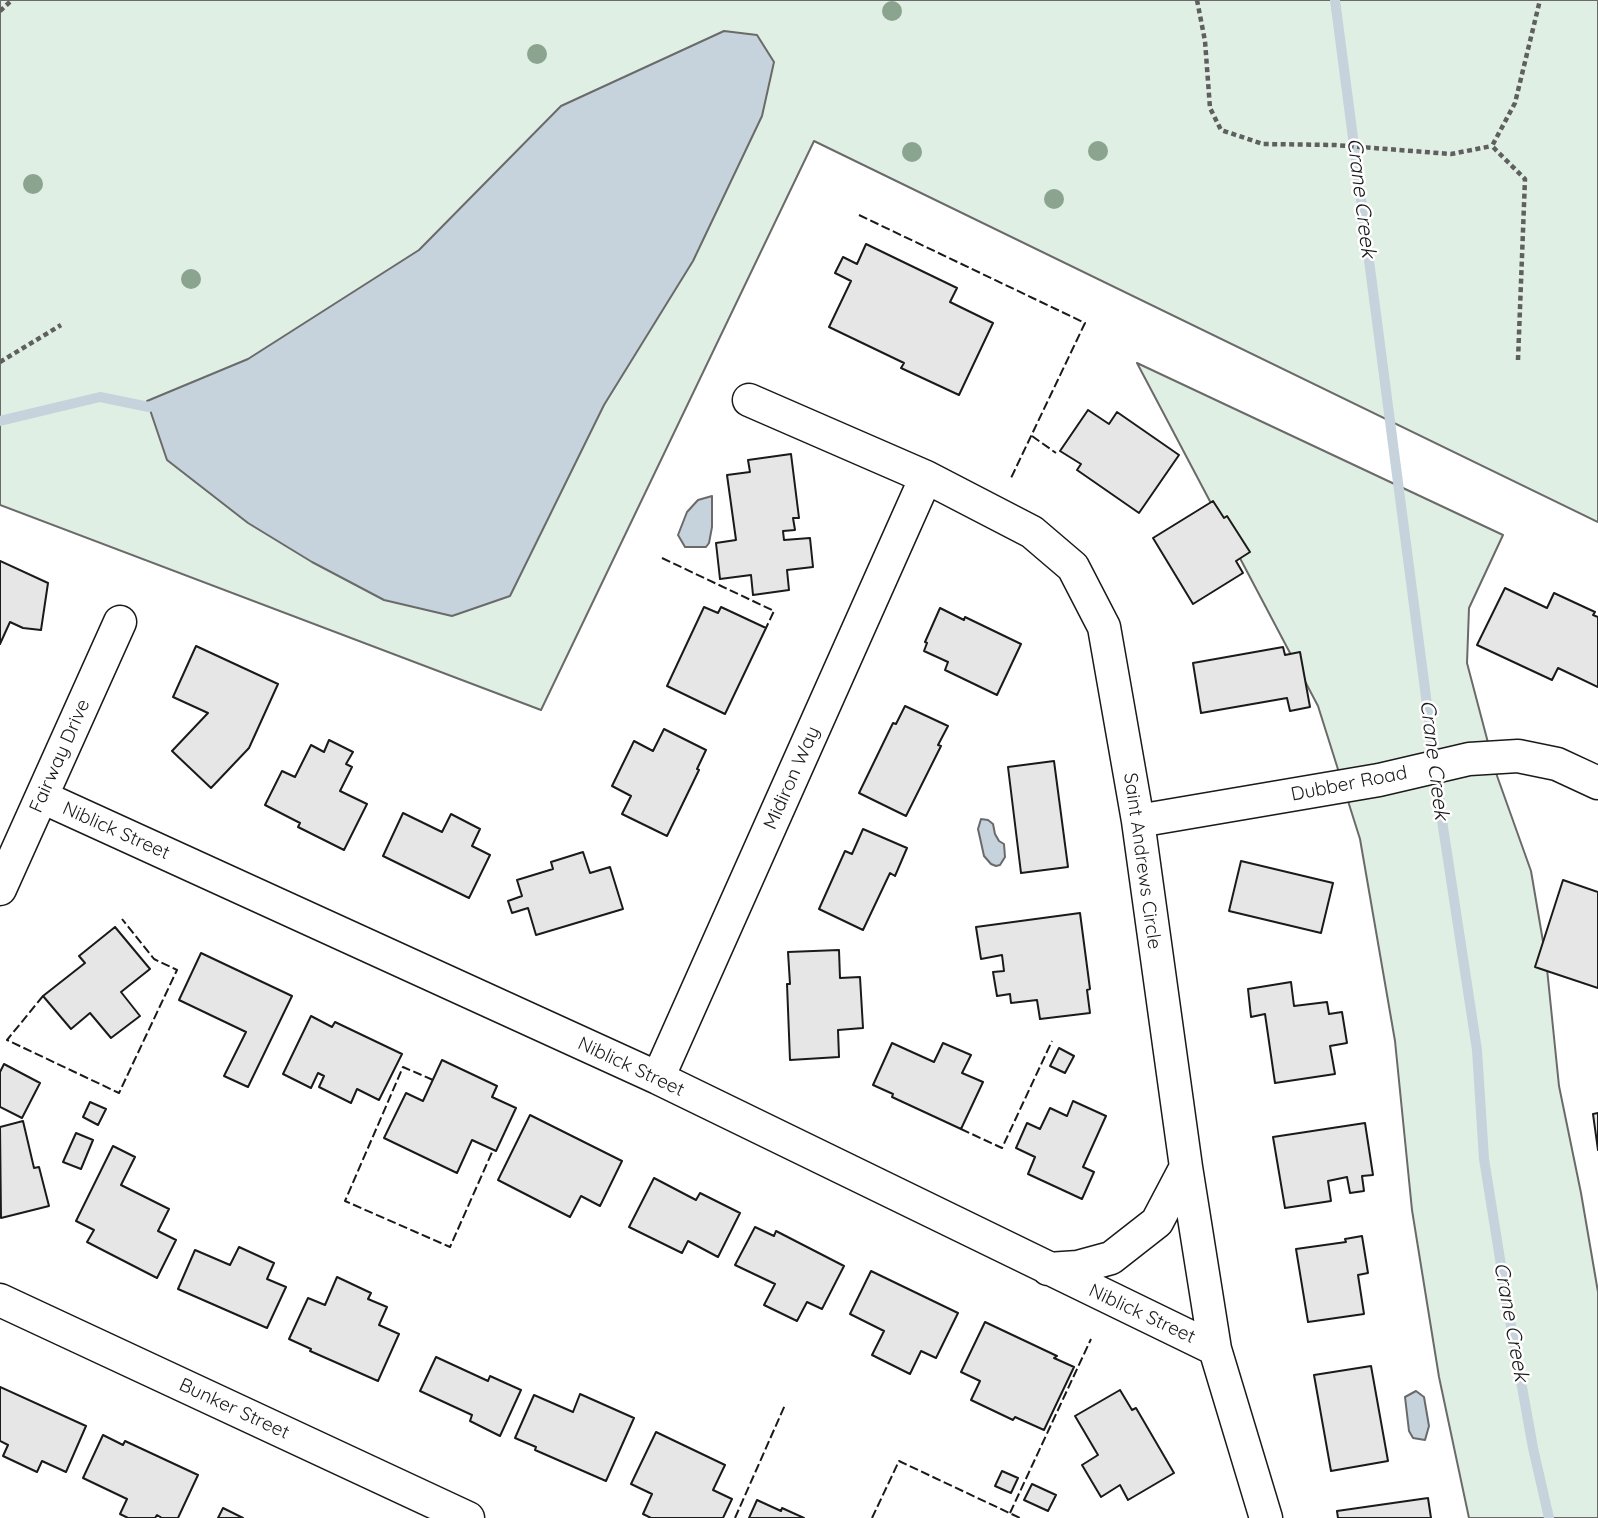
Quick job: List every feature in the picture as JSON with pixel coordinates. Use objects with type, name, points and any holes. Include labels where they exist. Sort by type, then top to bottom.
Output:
[{"type":"street","name":"Saint Andrews Circle","points":[[749,400],[926,477],[1032,532],[1073,567],[1104,627],[1138,821],[1186,1167],[1215,1349],[1266,1518]]},
{"type":"street","name":"Midiron Way","points":[[657,1078],[926,477]]},
{"type":"street","name":"Fairway Drive","points":[[0,889],[120,622]]},
{"type":"street","name":"Dubber Road","points":[[1138,821],[1379,780],[1469,759],[1518,757],[1557,765],[1598,783]]},
{"type":"street","name":"Niblick Street","points":[[42,797],[657,1078],[1215,1349]]},
{"type":"street","points":[[1048,1269],[1077,1267],[1111,1258],[1157,1222],[1186,1167]]},
{"type":"street","name":"Bunker Street","points":[[0,1300],[468,1518]]},
{"type":"path","points":[[0,11],[12,0]]},
{"type":"path","points":[[1197,0],[1205,41],[1210,108],[1220,130],[1263,144],[1335,145],[1396,152],[1451,154],[1492,146]]},
{"type":"path","points":[[1492,146],[1515,103],[1540,0]]},
{"type":"path","points":[[1492,146],[1525,179],[1518,359]]},
{"type":"path","points":[[0,362],[61,324]]},
{"type":"green space","points":[[0,0],[1598,0],[1598,522],[814,141],[541,710],[0,505]]},
{"type":"green space","points":[[1137,363],[1503,535],[1469,608],[1467,663],[1496,773],[1531,871],[1546,959],[1559,1086],[1598,1292],[1598,1518],[1469,1518],[1439,1377],[1412,1210],[1395,1041],[1360,839],[1318,706]]},
{"type":"shaded area","points":[[724,31],[757,35],[774,62],[762,116],[693,261],[604,405],[510,596],[452,616],[384,600],[312,562],[248,523],[167,460],[147,401],[248,359],[419,250],[561,106]]},
{"type":"shaded area","points":[[712,496],[709,543],[706,547],[685,547],[678,535],[687,512],[698,500]]},
{"type":"shaded area","points":[[981,819],[993,824],[995,834],[1004,844],[1005,857],[1000,865],[991,864],[984,856],[978,829]]},
{"type":"shaded area","points":[[1416,1391],[1424,1397],[1429,1426],[1425,1440],[1413,1438],[1409,1431],[1405,1397]]},
{"type":"building","points":[[866,244],[957,288],[950,302],[993,323],[959,395],[901,368],[904,363],[829,327],[851,281],[835,273],[843,257],[857,264]]},
{"type":"building","points":[[1088,410],[1109,424],[1117,412],[1179,455],[1139,513],[1077,470],[1081,464],[1060,451]]},
{"type":"building","points":[[791,454],[799,518],[793,518],[795,530],[783,531],[784,540],[810,538],[813,567],[787,570],[789,590],[753,595],[751,575],[720,579],[716,543],[736,540],[727,475],[750,472],[748,460]]},
{"type":"building","points":[[1213,501],[1224,518],[1227,516],[1250,552],[1236,561],[1243,573],[1193,604],[1153,538]]},
{"type":"building","points":[[0,561],[48,583],[41,630],[23,628],[10,622],[0,644]]},
{"type":"building","points":[[1505,588],[1547,608],[1554,593],[1595,612],[1593,615],[1598,617],[1598,687],[1558,668],[1552,680],[1477,645]]},
{"type":"building","points":[[704,607],[718,613],[721,607],[766,628],[725,714],[667,686]]},
{"type":"building","points":[[940,608],[1021,644],[997,695],[945,670],[948,662],[924,651],[925,642]]},
{"type":"building","points":[[196,646],[278,684],[249,748],[211,788],[172,751],[208,713],[173,697]]},
{"type":"building","points":[[1283,647],[1285,655],[1300,652],[1310,707],[1290,711],[1287,698],[1201,713],[1193,663]]},
{"type":"building","points":[[905,706],[948,726],[938,745],[941,746],[906,816],[859,793],[893,723],[896,724]]},
{"type":"building","points":[[664,729],[706,750],[667,836],[622,814],[631,796],[612,786],[634,741],[653,751]]},
{"type":"building","points":[[329,740],[353,752],[346,764],[352,767],[340,791],[367,804],[344,850],[298,827],[300,823],[265,805],[282,771],[295,777],[311,745],[324,752]]},
{"type":"building","points":[[1054,761],[1068,867],[1021,873],[1008,767]]},
{"type":"building","points":[[403,813],[442,832],[451,814],[480,829],[472,846],[490,855],[469,898],[383,856]]},
{"type":"building","points":[[863,829],[907,848],[895,876],[890,873],[863,930],[819,909],[845,851],[852,854]]},
{"type":"building","points":[[583,852],[590,873],[610,867],[623,909],[536,935],[528,908],[512,913],[508,901],[522,896],[517,880],[553,869],[551,862]]},
{"type":"building","points":[[1241,861],[1333,883],[1321,933],[1229,911]]},
{"type":"building","points":[[1563,880],[1598,892],[1598,988],[1535,967]]},
{"type":"building","points":[[1080,913],[1090,989],[1087,990],[1090,1013],[1040,1019],[1037,1000],[1011,1003],[1010,994],[997,996],[993,972],[1004,971],[1002,955],[981,959],[976,927]]},
{"type":"building","points":[[115,927],[150,969],[121,992],[140,1016],[111,1038],[90,1013],[71,1029],[43,996],[85,963],[79,956]]},
{"type":"building","points":[[839,950],[840,978],[860,977],[863,1028],[838,1030],[839,1057],[790,1060],[788,952]]},
{"type":"building","points":[[201,953],[292,996],[248,1087],[224,1076],[246,1032],[179,1000]]},
{"type":"building","points":[[1291,982],[1294,1006],[1327,1002],[1329,1014],[1342,1012],[1347,1043],[1330,1046],[1335,1074],[1275,1083],[1265,1014],[1251,1017],[1248,989]]},
{"type":"building","points":[[311,1016],[332,1027],[335,1022],[402,1054],[379,1100],[357,1089],[351,1103],[319,1087],[324,1076],[318,1073],[311,1088],[283,1074]]},
{"type":"building","points":[[892,1043],[934,1062],[943,1043],[971,1055],[962,1073],[983,1082],[961,1129],[892,1097],[893,1094],[873,1085]]},
{"type":"building","points":[[1059,1048],[1074,1056],[1065,1073],[1050,1066]]},
{"type":"building","points":[[442,1060],[497,1086],[492,1097],[516,1108],[496,1151],[472,1140],[457,1173],[384,1138],[406,1093],[423,1101]]},
{"type":"building","points":[[4,1064],[40,1083],[22,1118],[0,1107],[0,1072]]},
{"type":"building","points":[[1073,1101],[1106,1116],[1083,1167],[1094,1172],[1082,1199],[1028,1174],[1035,1157],[1016,1148],[1027,1123],[1040,1129],[1050,1108],[1067,1116]]},
{"type":"building","points":[[90,1102],[106,1109],[98,1125],[83,1117]]},
{"type":"building","points":[[1598,1113],[1598,1150],[1593,1114]]},
{"type":"building","points":[[530,1115],[622,1161],[600,1206],[581,1196],[570,1217],[498,1180]]},
{"type":"building","points":[[23,1121],[34,1168],[39,1167],[49,1206],[1,1218],[0,1127]]},
{"type":"building","points":[[1365,1123],[1373,1175],[1362,1176],[1364,1191],[1350,1193],[1347,1177],[1328,1181],[1331,1201],[1285,1208],[1273,1137]]},
{"type":"building","points":[[76,1133],[93,1140],[81,1169],[63,1162]]},
{"type":"building","points":[[113,1146],[135,1157],[121,1185],[169,1209],[158,1231],[176,1240],[157,1278],[87,1242],[94,1230],[76,1221]]},
{"type":"building","points":[[654,1178],[696,1200],[700,1193],[740,1213],[718,1257],[688,1241],[682,1253],[629,1227]]},
{"type":"building","points":[[755,1227],[774,1236],[776,1231],[844,1266],[822,1309],[807,1302],[797,1321],[764,1305],[775,1284],[735,1265]]},
{"type":"building","points":[[1362,1236],[1368,1273],[1358,1275],[1364,1314],[1308,1322],[1296,1249],[1346,1242],[1345,1239]]},
{"type":"building","points":[[239,1247],[274,1263],[267,1279],[286,1287],[267,1328],[178,1289],[195,1250],[230,1265]]},
{"type":"building","points":[[871,1271],[958,1313],[936,1358],[921,1351],[910,1374],[872,1355],[884,1331],[850,1314]]},
{"type":"building","points":[[337,1277],[371,1293],[368,1299],[387,1307],[379,1325],[399,1334],[378,1381],[289,1339],[308,1298],[325,1305]]},
{"type":"building","points":[[985,1322],[1057,1356],[1054,1358],[1074,1367],[1044,1430],[1015,1417],[1013,1420],[971,1400],[980,1381],[961,1372]]},
{"type":"building","points":[[436,1357],[488,1381],[490,1376],[521,1390],[500,1436],[470,1421],[472,1415],[420,1391]]},
{"type":"building","points":[[1371,1366],[1388,1461],[1331,1471],[1314,1375]]},
{"type":"building","points":[[0,1387],[86,1426],[66,1472],[42,1461],[37,1472],[3,1456],[8,1445],[0,1441]]},
{"type":"building","points":[[1120,1390],[1132,1410],[1136,1408],[1174,1473],[1128,1500],[1120,1485],[1101,1497],[1082,1465],[1098,1455],[1075,1416]]},
{"type":"building","points":[[580,1394],[634,1418],[606,1481],[535,1450],[536,1447],[515,1438],[534,1395],[573,1412]]},
{"type":"building","points":[[656,1432],[725,1465],[713,1490],[732,1499],[723,1518],[651,1518],[643,1514],[652,1494],[631,1484]]},
{"type":"building","points":[[103,1435],[123,1445],[125,1441],[198,1475],[178,1518],[162,1518],[157,1515],[155,1518],[128,1518],[120,1514],[127,1499],[83,1478]]},
{"type":"building","points":[[1002,1471],[1018,1478],[1011,1493],[995,1486]]},
{"type":"building","points":[[1032,1484],[1056,1495],[1048,1511],[1024,1500]]},
{"type":"building","points":[[1428,1498],[1431,1518],[1338,1518],[1337,1511]]},
{"type":"building","points":[[757,1500],[781,1511],[782,1508],[804,1518],[749,1518]]},
{"type":"building","points":[[223,1508],[243,1518],[218,1518]]},
{"type":"waterway","name":"Crane Creek","points":[[1335,0],[1443,827],[1477,1050],[1484,1159],[1533,1448],[1549,1518]]},
{"type":"waterway","points":[[0,421],[100,397],[149,407]]},
{"type":"fence","points":[[859,215],[1085,323],[1011,478]]},
{"type":"fence","points":[[1032,436],[1056,453]]},
{"type":"fence","points":[[662,558],[774,611],[766,628]]},
{"type":"fence","points":[[43,996],[7,1040],[119,1093],[177,970],[154,959],[122,919]]},
{"type":"fence","points":[[961,1129],[1002,1148],[1052,1041]]},
{"type":"fence","points":[[433,1080],[403,1067],[345,1201],[450,1247],[493,1150]]},
{"type":"fence","points":[[1010,1513],[1091,1339]]},
{"type":"fence","points":[[735,1518],[785,1405]]},
{"type":"fence","points":[[872,1518],[899,1461],[1020,1518]]}]
